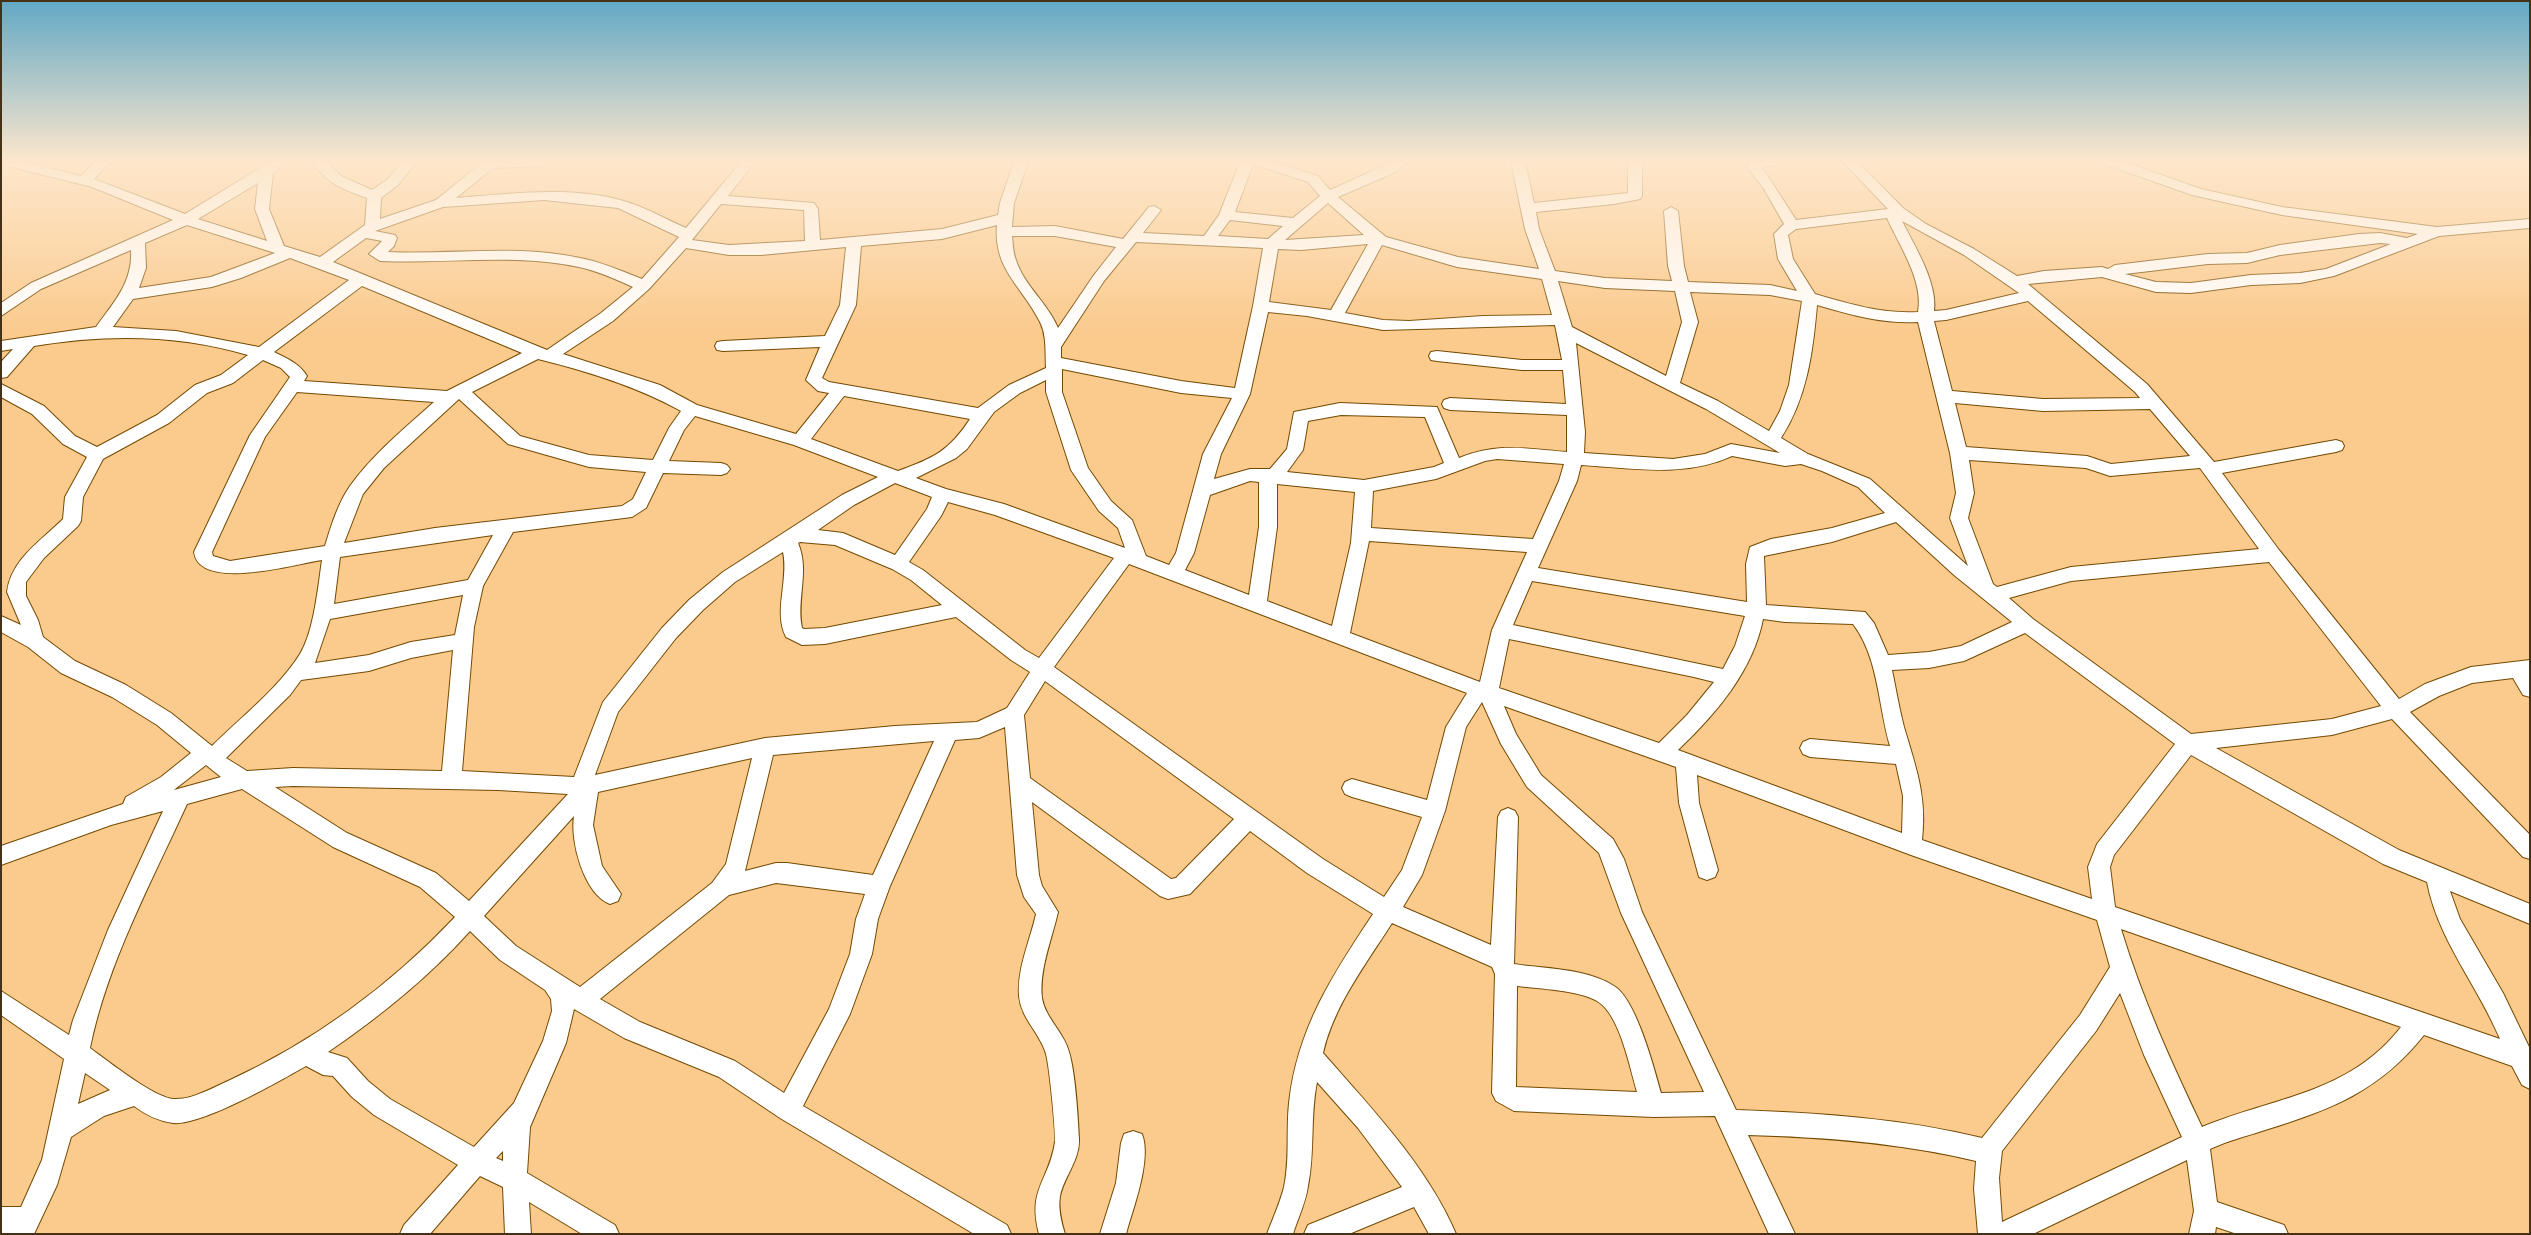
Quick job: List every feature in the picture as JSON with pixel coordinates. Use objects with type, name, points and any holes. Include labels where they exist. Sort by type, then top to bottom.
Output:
[{"type":"street","points":[[1,311],[36,286],[186,220],[322,263],[543,354],[580,364],[654,389],[691,409],[800,441],[942,494],[998,509],[1132,557],[1257,607],[1484,691],[1662,753],[1911,846],[2105,912],[2418,1024],[2524,1058]]},
{"type":"street","points":[[268,220],[284,250]]},
{"type":"street","points":[[322,263],[367,230],[374,220]]},
{"type":"street","points":[[367,230],[395,220]]},
{"type":"street","points":[[650,220],[685,239],[737,250],[942,234],[1005,225],[1129,241],[1209,239],[1271,244],[1324,244],[1378,238]]},
{"type":"street","points":[[110,816],[168,783],[210,756],[297,673],[309,656],[323,613],[332,553],[340,527],[356,491],[378,464],[454,394],[543,354],[607,317],[644,286],[702,220]]},
{"type":"street","points":[[812,220],[813,245]]},
{"type":"street","points":[[1,856],[110,816],[244,780],[293,777],[585,785],[764,747],[895,734],[979,730],[1014,714],[1042,669],[1132,557],[1126,525],[1105,506],[1080,470],[1054,392],[1053,367],[1055,344],[1047,320],[1018,280],[1008,260],[1005,220]]},
{"type":"street","points":[[1055,344],[1146,220]]},
{"type":"street","points":[[1209,239],[1223,220]]},
{"type":"street","points":[[1267,220],[1297,223]]},
{"type":"street","points":[[1174,573],[1185,553],[1200,492],[1212,454],[1242,394],[1261,306],[1271,244],[1301,220]]},
{"type":"street","points":[[1356,220],[1378,238],[1457,262],[1605,283],[1680,288],[1747,288],[1810,298],[1882,316],[1924,317],[1966,311],[2032,295]]},
{"type":"street","points":[[1280,1234],[1296,1187],[1301,1141],[1301,1103],[1315,1038],[1336,990],[1411,874],[1435,811],[1456,727],[1462,714],[1484,691],[1501,630],[1568,481],[1576,457],[1577,432],[1575,410],[1563,325],[1543,255],[1530,220]]},
{"type":"street","points":[[1671,220],[1680,288],[1690,322],[1684,349],[1672,384]]},
{"type":"street","points":[[1789,220],[1792,225]]},
{"type":"street","points":[[1772,439],[1790,405],[1800,380],[1810,298],[1792,270],[1780,245],[1781,234],[1792,225],[1838,220]]},
{"type":"street","points":[[1898,220],[1924,289],[1927,312],[1924,317],[1959,453],[1965,493],[1959,518],[1989,592]]},
{"type":"street","points":[[1907,220],[1969,252],[2015,281],[2111,361],[2156,403],[2207,465],[2273,554],[2396,710],[2530,850]]},
{"type":"street","points":[[2351,220],[2437,232]]},
{"type":"street","points":[[2102,272],[2156,287],[2205,288],[2251,280],[2311,277],[2334,271],[2437,232],[2530,223]]},
{"type":"street","points":[[367,230],[390,238],[389,243],[376,254],[380,256],[429,259],[507,255],[551,258],[598,267],[644,286]]},
{"type":"street","points":[[1336,316],[1378,238]]},
{"type":"street","points":[[2015,281],[2044,276],[2183,264],[2208,259],[2247,258],[2280,250],[2359,238],[2380,238],[2407,242]]},
{"type":"street","points":[[101,332],[127,295],[138,270],[138,241]]},
{"type":"street","points":[[854,241],[848,305],[814,380],[824,386],[842,390],[982,415]]},
{"type":"street","points":[[127,295],[220,280],[244,272],[284,250]]},
{"type":"street","points":[[35,642],[30,622],[16,592],[18,581],[35,557],[72,521],[74,497],[97,455],[163,419],[191,395],[227,379],[361,279]]},
{"type":"street","points":[[1261,306],[1336,316],[1383,325],[1409,326],[1491,321],[1563,325],[1631,366],[1672,384],[1772,439],[1802,458],[1828,467],[1864,484],[1960,570],[2026,624],[2188,743],[2345,833],[2391,857],[2530,914]]},
{"type":"street","points":[[1,346],[101,332],[150,332],[261,354],[294,369],[298,376],[258,435],[203,552],[204,560],[219,567],[230,568],[332,553],[435,535],[612,515],[633,509],[640,503],[677,428],[691,409]]},
{"type":"street","points":[[722,346],[832,341]]},
{"type":"street","points":[[1,373],[28,342]]},
{"type":"street","points":[[1437,356],[1522,365],[1570,366]]},
{"type":"street","points":[[610,894],[592,870],[584,834],[583,814],[585,785],[610,708],[669,633],[696,605],[730,577],[848,500],[896,477],[933,464],[957,448],[982,415],[993,404],[1053,367],[1242,394]]},
{"type":"street","points":[[293,386],[454,394],[520,442],[589,461],[657,467],[720,469]]},
{"type":"street","points":[[1,390],[38,410],[48,422],[69,440],[97,455]]},
{"type":"street","points":[[800,441],[842,390]]},
{"type":"street","points":[[1943,396],[2043,405],[2156,403]]},
{"type":"street","points":[[1450,404],[1575,410]]},
{"type":"street","points":[[1257,607],[1268,527],[1271,476],[1295,450],[1300,416],[1328,413],[1340,409],[1409,409],[1431,411],[1454,467]]},
{"type":"street","points":[[1959,453],[2087,462],[2110,470],[2207,465],[2336,446]]},
{"type":"street","points":[[1200,492],[1232,479],[1250,475],[1364,486],[1436,473],[1482,455],[1497,453],[1673,465],[1708,460],[1731,450],[1785,460],[1802,458]]},
{"type":"street","points":[[1340,637],[1361,534],[1365,500],[1364,486]]},
{"type":"street","points":[[898,564],[935,511],[942,494]]},
{"type":"street","points":[[1662,753],[1694,723],[1728,678],[1748,637],[1756,611],[1758,591],[1756,552],[1771,546],[1832,535],[1899,515]]},
{"type":"street","points":[[451,780],[464,641],[474,586],[506,528]]},
{"type":"street","points":[[1361,534],[1444,542],[1472,540],[1539,546]]},
{"type":"street","points":[[792,538],[837,538],[898,564],[917,575],[1018,655],[1042,669],[1315,866],[1386,910],[1503,967],[1600,991],[1612,998],[1628,1027],[1653,1105]]},
{"type":"street","points":[[792,538],[795,562],[790,617],[793,632],[802,637],[824,636],[958,609]]},
{"type":"street","points":[[1989,592],[2071,574],[2273,554]]},
{"type":"street","points":[[1528,573],[1785,615],[1858,616],[1869,632],[1880,663],[1894,728],[1904,756],[1913,795],[1914,818],[1911,846]]},
{"type":"street","points":[[323,613],[474,586]]},
{"type":"street","points":[[1,623],[35,642],[68,666],[119,691],[164,719],[225,769],[340,840],[428,880],[508,953],[581,1000],[632,1030],[727,1069],[788,1110],[998,1234]]},
{"type":"street","points":[[1880,663],[1929,660],[1964,653],[2026,624]]},
{"type":"street","points":[[1501,630],[1694,668],[1728,678]]},
{"type":"street","points":[[297,673],[369,663],[420,648],[464,641]]},
{"type":"street","points":[[2275,1234],[2204,1223],[2197,1143],[2152,1047],[2122,969],[2105,912],[2100,886],[2100,866],[2104,851],[2115,834],[2188,743],[2332,727],[2396,710],[2432,690],[2470,675],[2524,668],[2530,689]]},
{"type":"street","points":[[1484,691],[1508,738],[1534,781],[1606,846],[1613,859],[1632,913],[1782,1234]]},
{"type":"street","points":[[1014,714],[1028,875],[1032,890],[1047,912],[1033,974],[1032,1002],[1034,1011],[1054,1041],[1058,1053],[1067,1141],[1060,1168],[1048,1195],[1047,1216],[1052,1234]]},
{"type":"street","points":[[788,1110],[839,1014],[860,954],[867,919],[879,886],[948,732]]},
{"type":"street","points":[[581,1000],[723,887],[736,868],[764,747]]},
{"type":"street","points":[[1810,748],[1904,756]]},
{"type":"street","points":[[1686,762],[1689,803],[1707,870]]},
{"type":"street","points":[[1020,782],[1168,889],[1182,887],[1249,818]]},
{"type":"street","points":[[1,1002],[11,1017],[76,1053],[154,1106],[164,1110],[187,1109],[212,1101],[307,1053],[349,1024],[432,957],[576,799],[585,785]]},
{"type":"street","points":[[1352,788],[1435,811]]},
{"type":"street","points":[[1,1220],[25,1227],[45,1185],[60,1131],[84,1020],[119,930],[180,797]]},
{"type":"street","points":[[1508,816],[1503,967],[1503,1089],[1507,1096],[1514,1098],[1653,1105],[1726,1113],[1952,1142],[1989,1152]]},
{"type":"street","points":[[723,887],[776,873],[879,886]]},
{"type":"street","points":[[2437,877],[2440,895],[2452,930],[2490,992],[2524,1058],[2530,1077]]},
{"type":"street","points":[[1991,1234],[1986,1195],[1987,1160],[1991,1145],[2088,1023],[2122,969]]},
{"type":"street","points":[[518,1234],[517,1129],[521,1112],[555,1041],[562,1016],[563,1000],[551,979]]},
{"type":"street","points":[[2005,1234],[2197,1143],[2319,1101],[2341,1091],[2376,1067],[2401,1046],[2418,1024]]},
{"type":"street","points":[[307,1053],[324,1063],[339,1066],[382,1107],[476,1160],[516,1180],[606,1234]]},
{"type":"street","points":[[1311,1057],[1366,1120],[1421,1192],[1443,1234]]},
{"type":"street","points":[[60,1131],[100,1104],[136,1094]]},
{"type":"street","points":[[413,1234],[476,1160],[521,1112]]},
{"type":"street","points":[[1113,1234],[1128,1183],[1133,1143]]},
{"type":"street","points":[[1317,1234],[1421,1192]]}]
